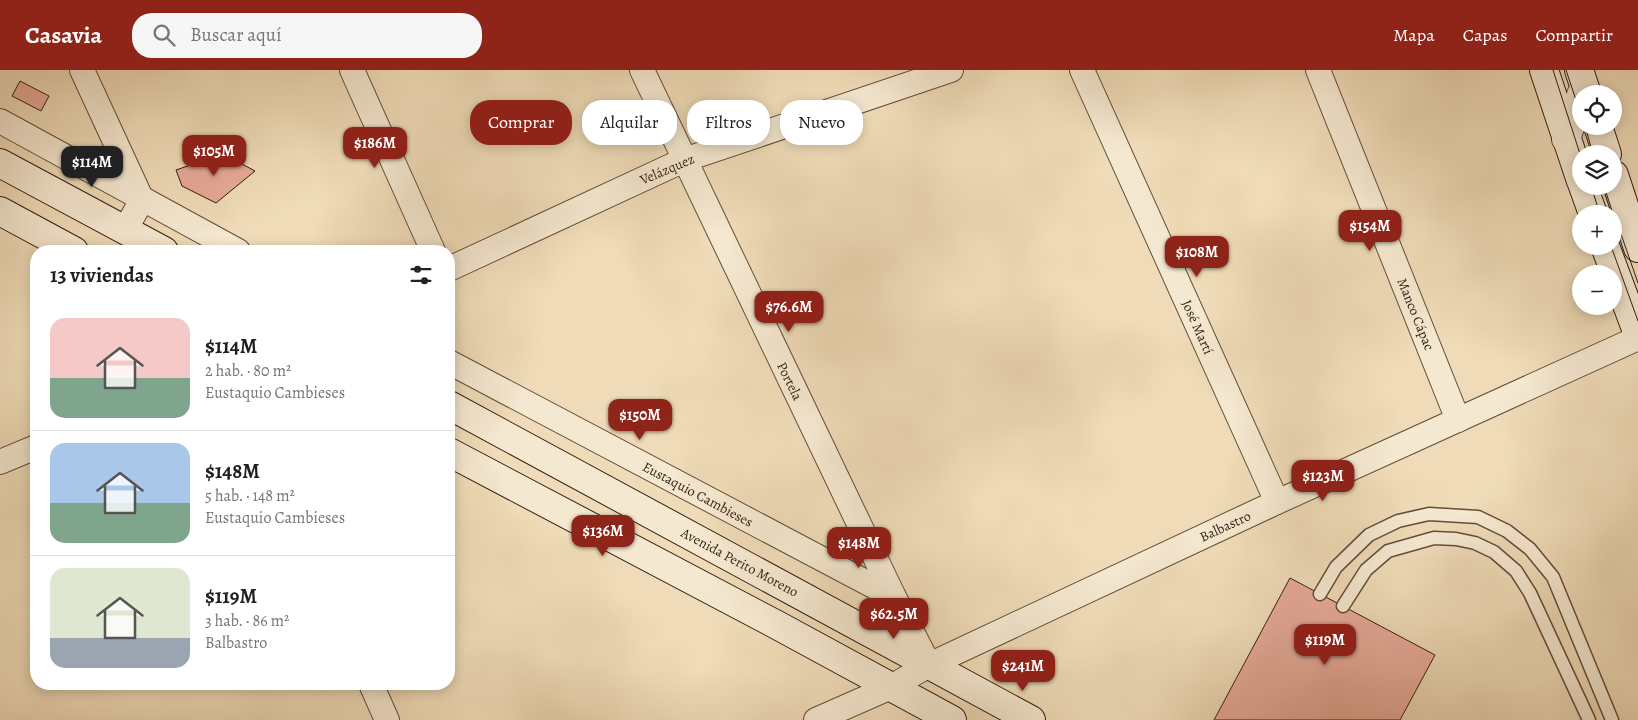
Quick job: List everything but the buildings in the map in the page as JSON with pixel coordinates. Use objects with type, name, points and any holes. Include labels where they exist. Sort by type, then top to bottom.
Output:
[{"type":"main road","points":[[1544,70],[1572,156]]},
{"type":"main road","points":[[1566,139],[1572,121]]},
{"type":"main road","points":[[0,163],[153,245]]},
{"type":"main road","points":[[1621,195],[1638,248]]},
{"type":"main road","points":[[0,211],[63,245]]},
{"type":"main road","points":[[1608,255],[1638,336]]},
{"type":"main road","name":"Avenida Perito Moreno","points":[[455,408],[1031,720]]},
{"type":"main road","points":[[455,455],[777,625],[952,720]]},
{"type":"street","points":[[82,70],[142,200]]},
{"type":"street","points":[[352,70],[430,245]]},
{"type":"street","name":"Portela","points":[[642,70],[894,597],[929,665]]},
{"type":"street","name":"Velázquez","points":[[455,266],[684,160],[951,70]]},
{"type":"street","name":"José Martí","points":[[1082,70],[1277,502]]},
{"type":"street","name":"Manco Cápac","points":[[1318,70],[1458,420]]},
{"type":"street","points":[[0,120],[227,245]]},
{"type":"street","points":[[124,230],[142,200]]},
{"type":"street","name":"Balbastro","points":[[816,720],[892,687],[929,665],[1277,502],[1638,336]]},
{"type":"street","name":"Eustaquio Cambieses","points":[[455,365],[894,597]]},
{"type":"street","points":[[0,462],[30,450]]},
{"type":"street","points":[[374,690],[387,720]]},
{"type":"lane","points":[[1320,594],[1336,567],[1369,535],[1398,521],[1429,514],[1454,514],[1478,517],[1507,531],[1530,549],[1553,577],[1612,720]]},
{"type":"lane","points":[[1344,606],[1366,570],[1388,551],[1434,538],[1456,539],[1494,552],[1516,571],[1530,593],[1589,720]]},
{"type":"tram line","points":[[1553,70],[1577,145]]},
{"type":"tram line","points":[[1566,70],[1572,88]]},
{"type":"tram line","points":[[1588,135],[1590,145]]},
{"type":"tram line","points":[[1594,195],[1597,205]]},
{"type":"tram line","points":[[1607,195],[1610,205]]},
{"type":"tram line","points":[[1622,237],[1638,283]]},
{"type":"tram line","points":[[1614,255],[1638,321]]}]
